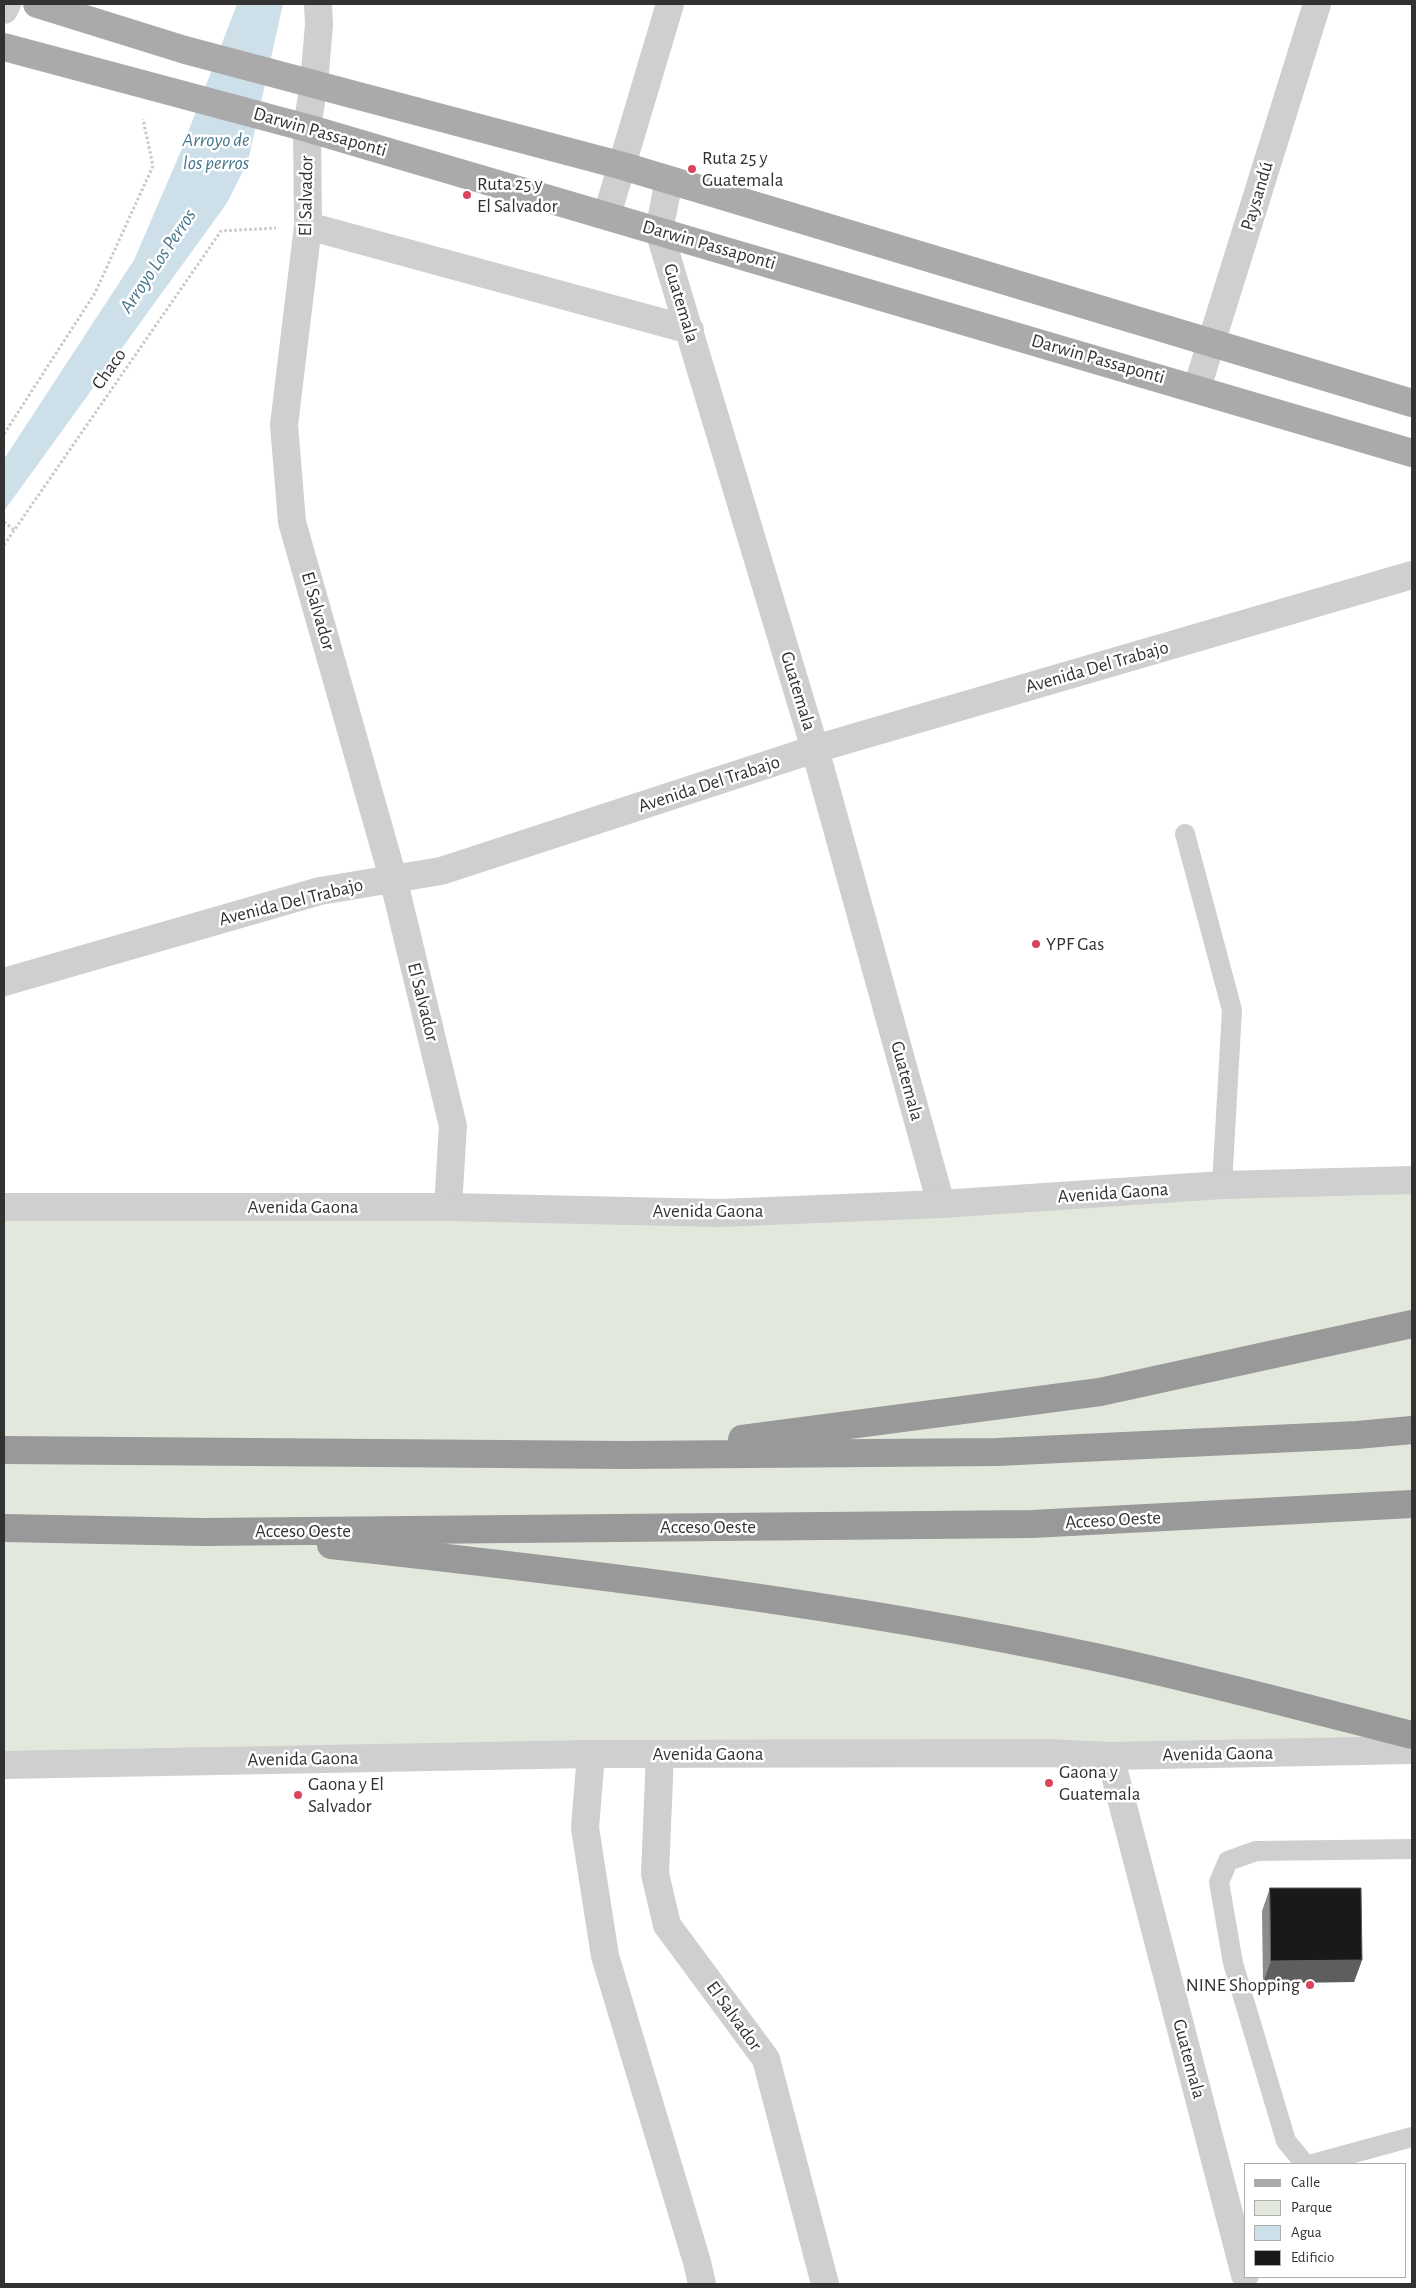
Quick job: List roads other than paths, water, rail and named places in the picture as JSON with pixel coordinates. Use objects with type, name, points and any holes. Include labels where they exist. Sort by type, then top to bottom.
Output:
[{"type":"highway","points":[[624,1454],[1100,1392],[1372,1335],[1412,1324]]},
{"type":"highway","points":[[4,1450],[624,1454],[997,1452],[1357,1435],[1412,1430]]},
{"type":"highway","name":"Acceso Oeste","points":[[4,1528],[202,1532],[1032,1524],[1412,1504]]},
{"type":"highway","points":[[202,1532],[515,1566],[773,1599],[1089,1656],[1214,1684],[1412,1735]]},
{"type":"main road","points":[[37,4],[185,50],[623,166],[1211,341],[1412,403]]},
{"type":"main road","name":"Darwin Passaponti","points":[[4,47],[307,128],[1197,388],[1412,453]]},
{"type":"street","points":[[4,10],[7,4]]},
{"type":"street","name":"El Salvador","points":[[318,4],[319,25],[314,83],[307,128],[308,226],[284,425],[292,522],[393,878],[453,1126],[448,1207]]},
{"type":"street","points":[[607,215],[670,4]]},
{"type":"street","name":"Paysandú","points":[[1197,388],[1317,4]]},
{"type":"street","name":"Guatemala","points":[[668,180],[659,231],[815,749],[941,1204]]},
{"type":"street","points":[[308,226],[690,330]]},
{"type":"street","name":"Avenida Del Trabajo","points":[[4,982],[320,890],[441,871],[815,749],[1412,575]]},
{"type":"street","name":"Avenida Gaona","points":[[4,1207],[448,1207],[720,1213],[941,1204],[1222,1185],[1412,1180]]},
{"type":"street","name":"Avenida Gaona","points":[[4,1764],[591,1754],[1046,1753],[1110,1756],[1412,1750]]},
{"type":"street","points":[[591,1754],[585,1828],[605,1956],[702,2284]]},
{"type":"street","name":"El Salvador","points":[[660,1754],[655,1874],[667,1925],[766,2059],[825,2284]]},
{"type":"street","name":"Guatemala","points":[[1110,1756],[1244,2272]]},
{"type":"lane","points":[[1185,834],[1232,1010],[1222,1185]]},
{"type":"lane","points":[[1304,2163],[1286,2140],[1234,1963],[1219,1882],[1228,1861],[1256,1852],[1412,1849]]},
{"type":"lane","points":[[1317,2163],[1412,2137]]},
{"type":"water","name":"Arroyo de los perros","points":[[237,4],[283,4],[248,161],[227,203],[4,511],[4,459],[134,260],[180,153]]},
{"type":"place","name":"Ruta 25 y Guatemala","points":[[692,169]]},
{"type":"place","name":"Ruta 25 y El Salvador","points":[[467,195]]},
{"type":"place","name":"YPF Gas","points":[[1036,944]]},
{"type":"place","name":"Gaona y Guatemala","points":[[1049,1783]]},
{"type":"place","name":"Gaona y El Salvador","points":[[298,1795]]},
{"type":"place","name":"NINE Shopping","points":[[1310,1985]]},
{"type":"water label","name":"Arroyo Los Perros","points":[[158,261]]}]
